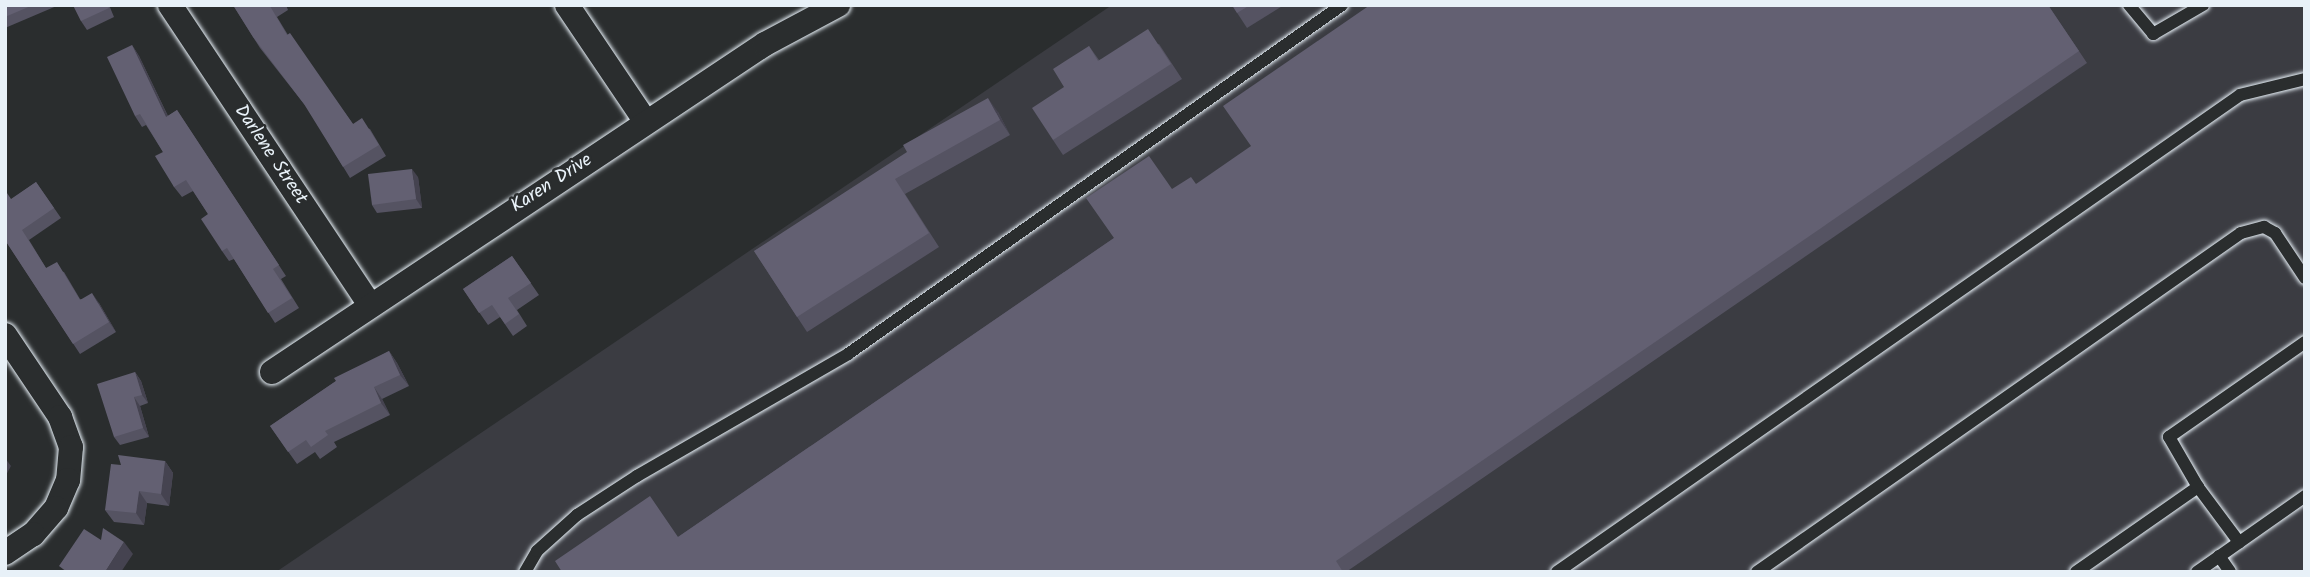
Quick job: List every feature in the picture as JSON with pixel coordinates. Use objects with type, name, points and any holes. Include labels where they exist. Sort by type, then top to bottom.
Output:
[{"type":"street","name":"Darlene Street","points":[[170,5],[370,305]]},
{"type":"street","points":[[567,5],[646,122]]},
{"type":"street","name":"Karen Drive","points":[[272,372],[765,44],[838,5]]},
{"type":"street","points":[[5,335],[60,417],[71,447],[68,480],[57,508],[33,534],[5,553]]},
{"type":"lane","points":[[525,572],[537,551],[578,515],[637,476],[848,355],[1342,5]]},
{"type":"lane","points":[[2129,5],[2153,34],[2203,5]]},
{"type":"lane","points":[[1557,572],[2240,95],[2305,79]]},
{"type":"lane","points":[[1756,572],[2241,233],[2264,227],[2275,233],[2305,278]]},
{"type":"lane","points":[[2239,542],[2199,487],[2169,437],[2305,342]]},
{"type":"lane","points":[[2076,572],[2199,487]]},
{"type":"lane","points":[[2197,572],[2305,496]]},
{"type":"lane","points":[[2219,556],[2230,572]]},
{"type":"shaded area","points":[[1112,5],[2305,5],[2305,572],[276,572]]},
{"type":"building","points":[[5,5],[33,5],[5,17]]},
{"type":"building","points":[[73,5],[107,5],[109,8],[81,21]]},
{"type":"building","points":[[233,5],[271,5],[287,35],[290,33],[353,124],[362,118],[379,145],[343,167],[304,104],[253,37]]},
{"type":"building","points":[[1232,5],[1250,5],[1237,13]]},
{"type":"building","points":[[1370,5],[2048,5],[2079,51],[1336,561],[1343,572],[562,572],[555,561],[650,496],[678,537],[1114,238],[1086,198],[1149,156],[1172,189],[1191,177],[1196,184],[1251,146],[1223,106]]},
{"type":"building","points":[[1148,29],[1171,64],[1053,140],[1032,108],[1064,87],[1053,69],[1089,46],[1098,61]]},
{"type":"building","points":[[132,45],[166,117],[177,110],[279,265],[273,269],[292,298],[268,313],[227,248],[222,251],[201,219],[208,214],[186,180],[174,187],[155,156],[163,152],[140,114],[135,116],[107,57]]},
{"type":"building","points":[[988,98],[1000,120],[895,179],[929,233],[797,317],[754,251],[907,152],[903,145]]},
{"type":"building","points":[[412,169],[416,199],[372,205],[368,174]]},
{"type":"building","points":[[36,182],[54,208],[22,230],[46,268],[57,262],[80,300],[92,293],[109,322],[73,344],[5,240],[5,190],[11,199]]},
{"type":"building","points":[[512,256],[531,283],[508,298],[519,314],[505,324],[492,305],[479,313],[463,289]]},
{"type":"building","points":[[389,351],[400,375],[374,387],[381,403],[325,431],[328,435],[311,447],[306,440],[288,452],[270,426],[336,381],[334,378]]},
{"type":"building","points":[[135,372],[142,395],[134,397],[143,428],[114,437],[97,384]]},
{"type":"building","points":[[118,455],[165,461],[161,494],[139,491],[136,513],[105,510],[111,464],[121,465]]},
{"type":"building","points":[[103,528],[124,542],[105,572],[67,572],[59,566],[84,529],[101,540]]}]
